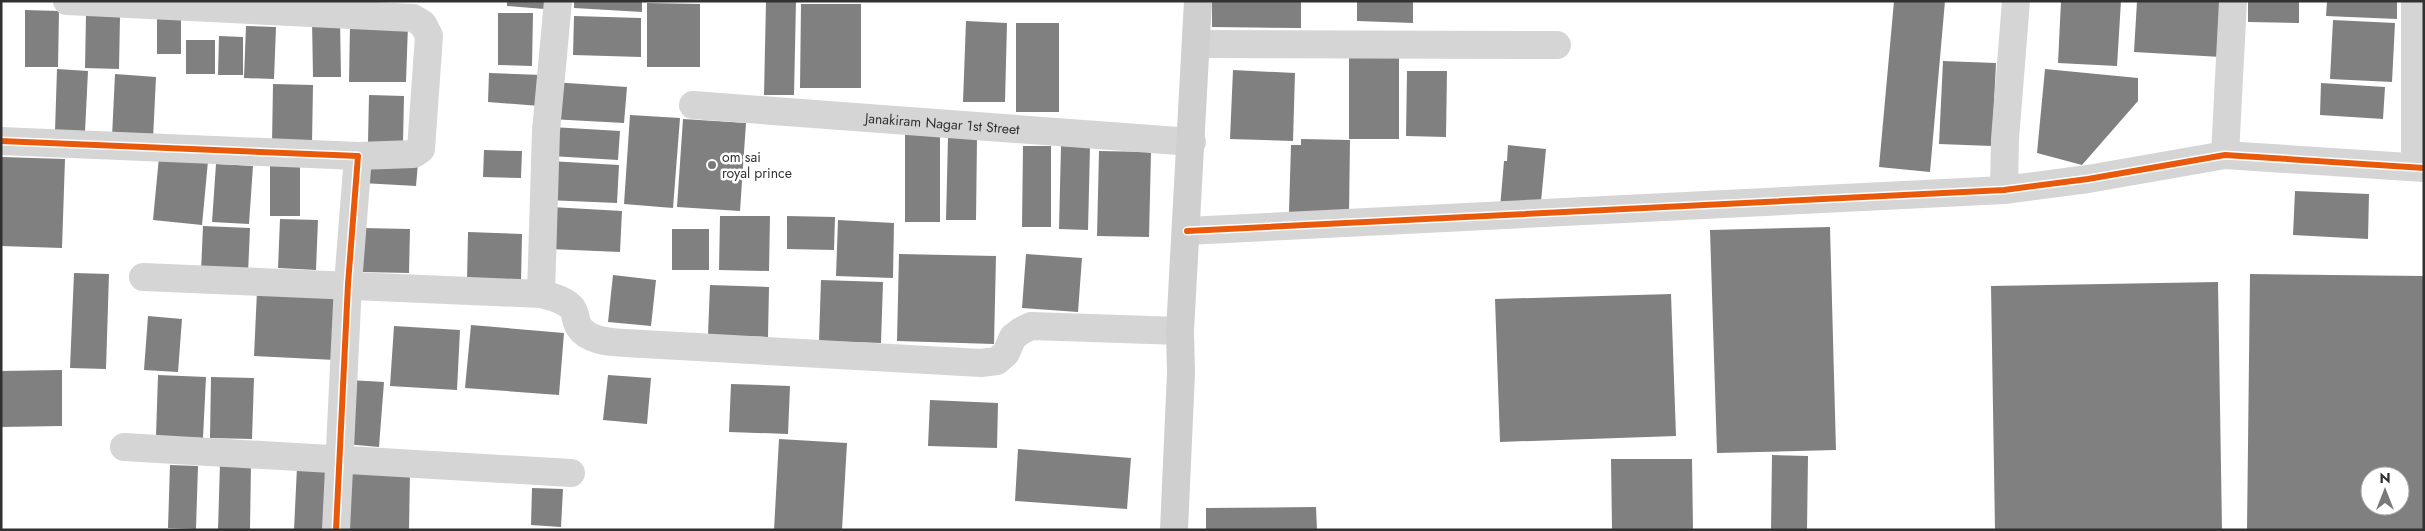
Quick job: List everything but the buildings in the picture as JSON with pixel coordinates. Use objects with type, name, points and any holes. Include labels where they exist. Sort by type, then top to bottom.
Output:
[{"type":"street","points":[[1,141],[358,156],[414,154],[421,149],[429,36],[424,12],[412,18],[67,1]]},
{"type":"street","points":[[541,294],[547,113],[558,1]]},
{"type":"street","points":[[1174,530],[1181,373],[1180,331],[1192,142],[1198,1]]},
{"type":"street","points":[[2004,190],[2005,138],[2016,1]]},
{"type":"street","points":[[2225,155],[2233,1]]},
{"type":"street","points":[[1187,231],[2004,190],[2088,180],[2225,155],[2419,167],[2415,1]]},
{"type":"street","points":[[1196,44],[1557,45]]},
{"type":"street","name":"Janakiram Nagar 1st Street","points":[[693,105],[1192,142]]},
{"type":"street","points":[[336,530],[348,284],[358,156]]},
{"type":"street","points":[[143,277],[348,284],[541,294],[562,300],[572,309],[579,327],[592,337],[608,342],[981,362],[997,361],[1006,353],[1014,338],[1021,331],[1031,326],[1180,331]]},
{"type":"street","points":[[124,447],[571,473]]},
{"type":"cycle path","points":[[1,141],[358,156],[348,284],[336,530]]},
{"type":"cycle path","points":[[1187,231],[2004,190],[2088,179],[2225,155],[2424,168]]},
{"type":"place","name":"om sai royal prince","points":[[712,165]]}]
